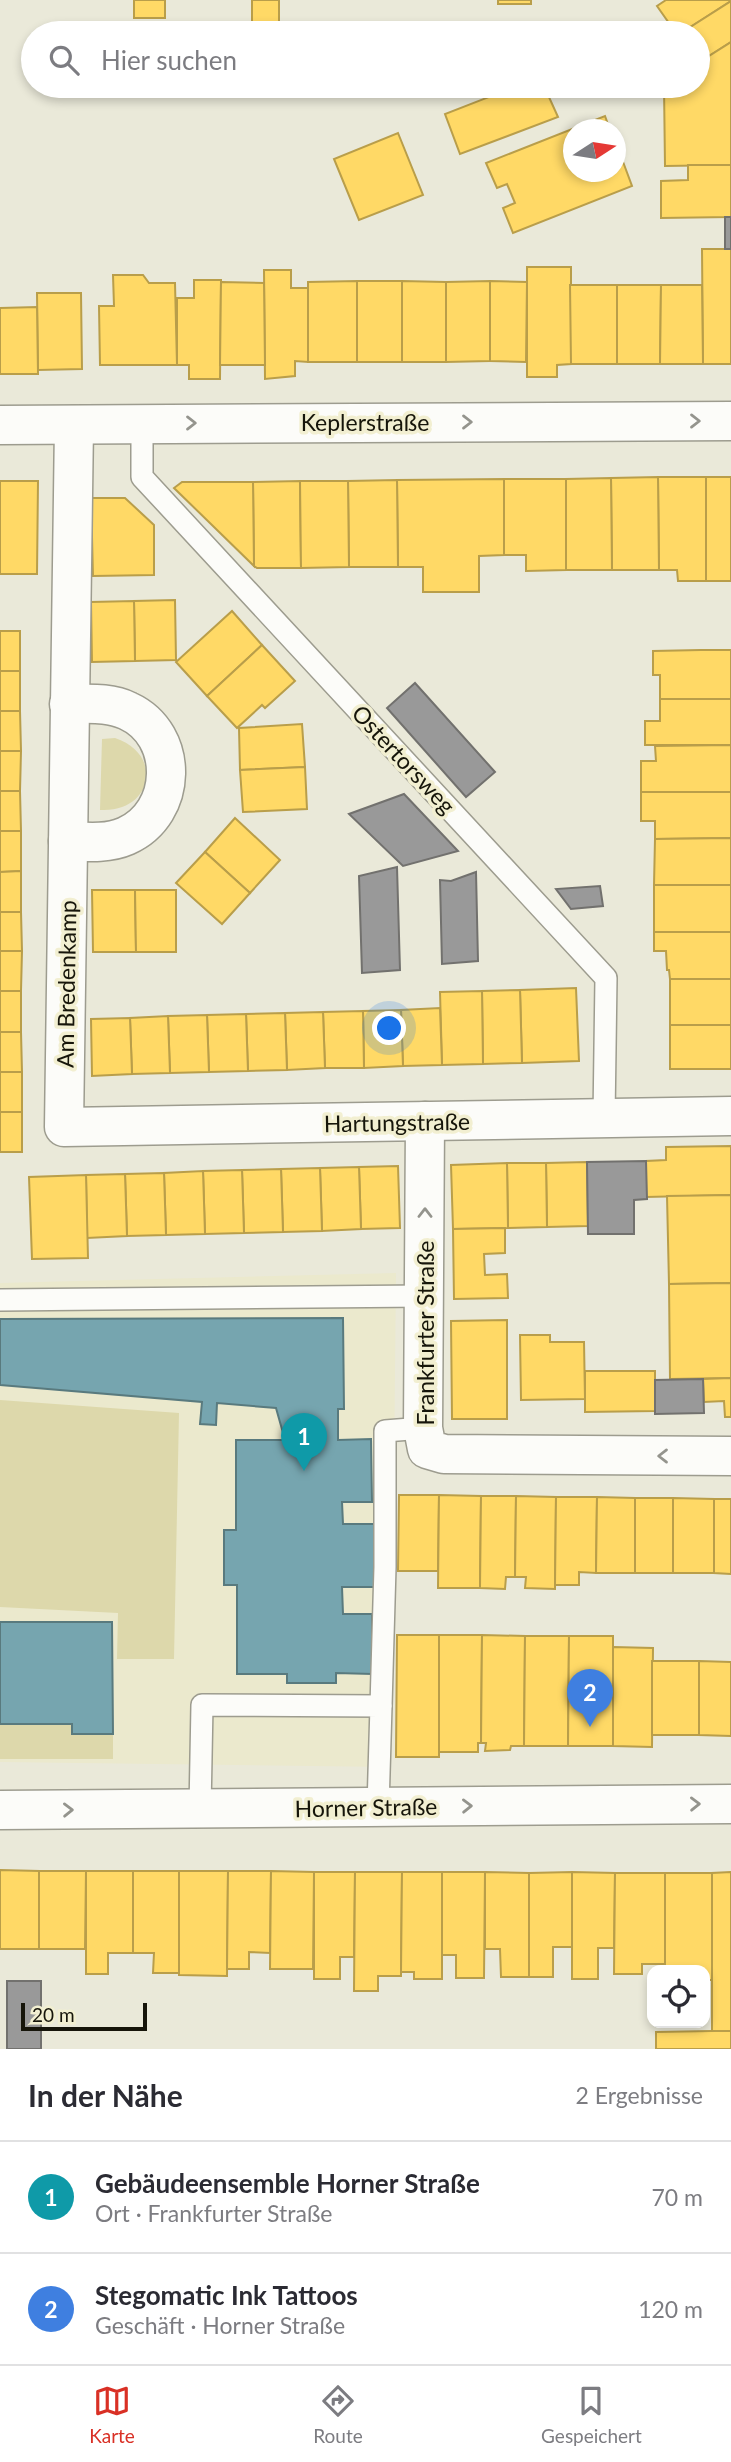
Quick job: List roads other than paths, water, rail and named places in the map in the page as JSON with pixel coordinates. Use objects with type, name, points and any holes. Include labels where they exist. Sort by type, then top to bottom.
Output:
[{"type":"street","name":"Keplerstraße","points":[[0,425],[731,421]]},
{"type":"street","name":"Am Bredenkamp","points":[[64,1127],[74,425]]},
{"type":"street","points":[[68,841],[109,841],[144,825],[165,792],[167,772],[164,753],[156,736],[144,721],[128,711],[110,705],[69,704]]},
{"type":"street","name":"Hartungstraße","points":[[64,1127],[731,1116]]},
{"type":"street","name":"Frankfurter Straße","points":[[425,1121],[423,1428],[427,1449],[444,1454],[731,1456]]},
{"type":"street","name":"Horner Straße","points":[[0,1810],[731,1804]]},
{"type":"lane","name":"Ostertorsweg","points":[[142,423],[142,477],[606,978],[604,1118]]},
{"type":"lane","points":[[0,1300],[425,1296]]},
{"type":"lane","points":[[378,1807],[385,1567],[384,1431],[423,1428]]},
{"type":"lane","points":[[200,1809],[202,1705],[381,1706]]},
{"type":"place","name":"Gebäudeensemble Horner Straße","points":[[304,1471]]},
{"type":"place","name":"Stegomatic Ink Tattoos","points":[[590,1727]]}]
